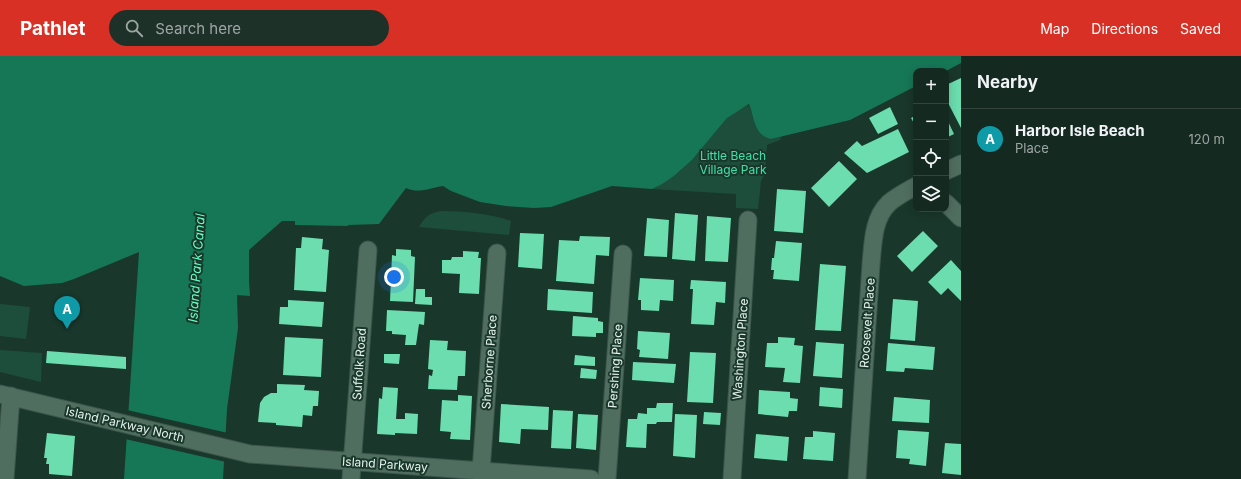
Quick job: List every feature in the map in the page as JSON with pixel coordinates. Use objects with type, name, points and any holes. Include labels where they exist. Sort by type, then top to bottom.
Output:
[{"type":"street","points":[[949,170],[961,164]]},
{"type":"street","name":"Roosevelt Place","points":[[857,479],[871,264],[875,229],[878,218],[885,208],[897,197],[913,188]]},
{"type":"street","points":[[949,205],[961,218]]},
{"type":"street","name":"Washington Place","points":[[732,479],[748,220]]},
{"type":"street","name":"Suffolk Road","points":[[351,479],[368,250]]},
{"type":"street","name":"Sherborne Place","points":[[481,471],[497,253]]},
{"type":"street","name":"Pershing Place","points":[[607,479],[623,254]]},
{"type":"street","points":[[5,395],[5,479]]},
{"type":"street","name":"Island Parkway North","points":[[5,395],[250,454]]},
{"type":"street","name":"Island Parkway","points":[[250,454],[591,479]]},
{"type":"green space","name":"Little Beach Village Park","points":[[749,105],[756,124],[764,136],[770,139],[781,137],[780,140],[767,145],[765,173],[761,181],[758,209],[736,208],[736,194],[652,189],[674,176],[692,160],[727,118],[734,112]]},
{"type":"green space","points":[[441,211],[477,213],[495,216],[511,221],[509,235],[419,227],[428,216]]},
{"type":"green space","points":[[0,304],[30,307],[26,339],[0,336]]},
{"type":"green space","points":[[0,350],[42,353],[41,382],[0,372]]},
{"type":"water","name":"Island Park Canal","points":[[0,56],[961,56],[961,63],[949,69],[949,68],[913,68],[913,88],[850,120],[771,139],[765,137],[758,130],[749,104],[727,118],[692,160],[674,176],[652,189],[612,186],[551,207],[534,208],[480,202],[451,191],[443,186],[420,191],[406,188],[379,224],[348,226],[295,225],[295,221],[282,221],[249,250],[250,296],[237,295],[238,328],[227,409],[223,479],[124,479],[139,252],[62,283],[24,286],[0,276]]},
{"type":"pier","points":[[127,410],[228,433],[226,462],[125,439]]},
{"type":"building","points":[[961,78],[961,128],[949,105],[949,84]]},
{"type":"building","points":[[890,107],[898,124],[878,134],[869,118]]},
{"type":"building","points":[[949,123],[954,134],[949,136]]},
{"type":"building","points":[[898,129],[909,152],[867,173],[844,153],[857,141],[862,146]]},
{"type":"building","points":[[839,161],[857,179],[829,207],[811,188]]},
{"type":"building","points":[[777,189],[806,191],[803,233],[774,231]]},
{"type":"building","points":[[675,213],[698,215],[695,261],[672,259]]},
{"type":"building","points":[[707,216],[731,218],[728,262],[705,261]]},
{"type":"building","points":[[647,218],[669,220],[667,257],[644,256]]},
{"type":"building","points":[[923,231],[938,246],[912,272],[897,256]]},
{"type":"building","points":[[520,233],[544,234],[542,269],[518,267]]},
{"type":"building","points":[[580,236],[610,237],[609,256],[596,255],[594,284],[556,281],[559,240],[579,241]]},
{"type":"building","points":[[302,237],[323,239],[322,249],[329,250],[326,292],[294,290],[296,248],[301,248]]},
{"type":"building","points":[[776,241],[802,243],[799,281],[773,279],[774,270],[771,270]]},
{"type":"building","points":[[396,249],[411,250],[411,256],[415,257],[413,302],[390,301],[392,255],[396,256]]},
{"type":"building","points":[[463,251],[479,252],[478,258],[481,258],[479,294],[459,293],[460,274],[442,273],[442,260],[451,260],[452,257],[463,257]]},
{"type":"building","points":[[951,260],[961,271],[961,301],[948,288],[941,295],[928,282]]},
{"type":"building","points":[[820,264],[846,266],[841,331],[815,330]]},
{"type":"building","points":[[640,278],[674,280],[673,301],[660,300],[659,311],[641,310],[641,300],[638,300]]},
{"type":"building","points":[[691,280],[726,282],[725,303],[716,302],[714,325],[691,324],[693,289],[690,289]]},
{"type":"building","points":[[416,289],[425,289],[425,297],[432,297],[432,305],[415,304]]},
{"type":"building","points":[[548,289],[593,292],[592,313],[547,310]]},
{"type":"building","points":[[893,299],[918,301],[915,341],[890,339]]},
{"type":"building","points":[[288,300],[324,302],[322,327],[279,324],[280,307],[288,307]]},
{"type":"building","points":[[387,310],[425,312],[424,325],[419,324],[416,345],[405,345],[406,335],[392,334],[392,331],[386,331]]},
{"type":"building","points":[[573,316],[598,318],[598,321],[603,322],[603,333],[596,333],[596,337],[572,336]]},
{"type":"building","points":[[638,331],[670,333],[668,359],[639,357],[640,350],[637,349]]},
{"type":"building","points":[[285,337],[323,339],[321,377],[283,375]]},
{"type":"building","points":[[778,337],[795,338],[794,345],[803,346],[800,383],[783,382],[785,368],[765,367],[767,343],[778,343]]},
{"type":"building","points":[[430,340],[448,341],[447,350],[466,351],[465,376],[458,376],[457,390],[428,389],[429,375],[432,376],[433,370],[428,369]]},
{"type":"building","points":[[816,342],[844,344],[842,378],[813,376]]},
{"type":"building","points":[[888,343],[935,347],[933,370],[905,368],[904,372],[886,371]]},
{"type":"building","points":[[47,351],[126,357],[126,369],[46,363]]},
{"type":"building","points":[[690,352],[716,353],[713,403],[687,402]]},
{"type":"building","points":[[384,354],[400,354],[399,364],[384,363]]},
{"type":"building","points":[[575,355],[595,357],[595,366],[574,365]]},
{"type":"building","points":[[633,362],[676,364],[674,383],[632,380]]},
{"type":"building","points":[[581,368],[597,370],[596,379],[580,378]]},
{"type":"building","points":[[277,384],[305,385],[304,390],[319,391],[318,406],[313,406],[312,416],[303,415],[302,427],[258,422],[260,403],[264,397],[271,393],[277,393]]},
{"type":"building","points":[[383,387],[398,388],[396,419],[405,419],[405,413],[418,414],[417,434],[377,434],[379,398],[382,399]]},
{"type":"building","points":[[820,387],[843,389],[842,408],[819,406]]},
{"type":"building","points":[[759,390],[790,392],[790,398],[798,399],[797,411],[789,411],[788,417],[758,414]]},
{"type":"building","points":[[458,395],[472,396],[470,440],[450,439],[451,432],[440,431],[442,400],[458,401]]},
{"type":"building","points":[[894,397],[930,400],[929,423],[892,421]]},
{"type":"building","points":[[657,403],[673,403],[672,422],[647,424],[646,448],[626,447],[628,419],[637,419],[638,413],[647,414],[647,408],[656,408]]},
{"type":"building","points":[[501,404],[549,407],[548,430],[521,429],[520,444],[499,442]]},
{"type":"building","points":[[553,410],[573,411],[571,449],[551,448]]},
{"type":"building","points":[[704,412],[721,413],[720,425],[703,424]]},
{"type":"building","points":[[578,414],[598,415],[596,450],[576,448]]},
{"type":"building","points":[[675,414],[697,415],[695,458],[673,456]]},
{"type":"building","points":[[898,430],[929,432],[926,466],[909,464],[910,459],[896,458]]},
{"type":"building","points":[[813,431],[835,433],[833,461],[803,459],[805,437],[813,437]]},
{"type":"building","points":[[47,433],[75,436],[72,476],[49,474],[49,464],[46,464],[47,458],[44,458]]},
{"type":"building","points":[[756,434],[789,437],[787,461],[754,458]]},
{"type":"building","points":[[945,443],[961,444],[961,475],[942,473]]},
{"type":"place","name":"Harbor Isle Beach","points":[[67,329]]}]
